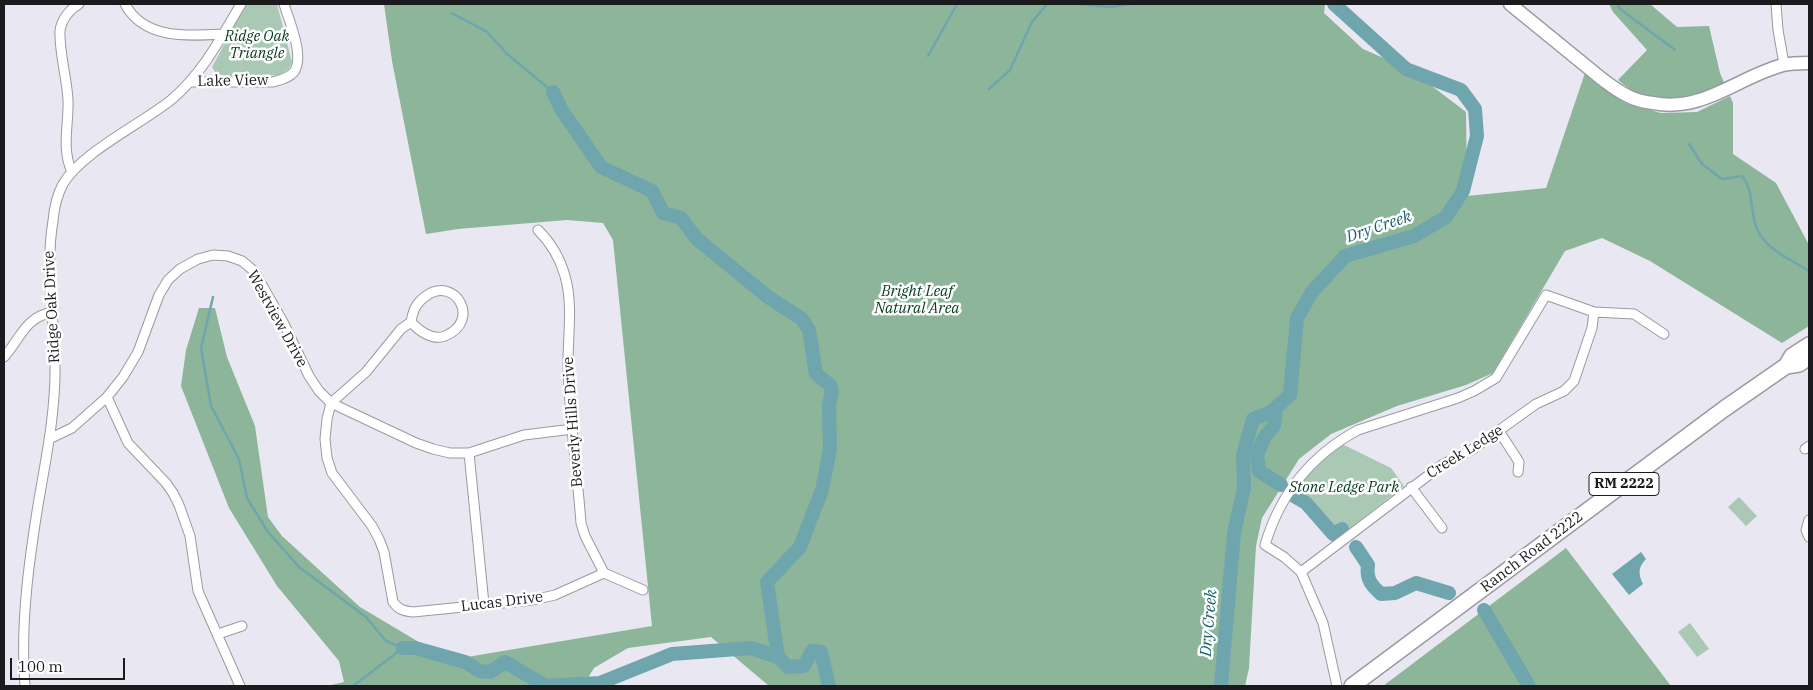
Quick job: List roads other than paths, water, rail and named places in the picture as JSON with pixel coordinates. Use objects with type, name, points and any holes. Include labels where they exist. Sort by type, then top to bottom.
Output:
[{"type":"main road","name":"Ranch Road 2222","points":[[1352,686],[1724,409],[1786,366],[1792,356],[1809,344]]},
{"type":"main road","name":"Ranch Road 2222","points":[[1786,366],[1799,364],[1809,357]]},
{"type":"street","points":[[72,172],[66,155],[68,100],[60,30],[65,18],[79,4]]},
{"type":"street","points":[[125,4],[136,18],[165,34],[182,36],[224,34]]},
{"type":"street","name":"Ridge Oak Drive","points":[[25,686],[24,641],[28,578],[54,403],[55,373],[49,245],[55,206],[62,185],[72,172],[96,152],[171,100],[190,82],[202,68],[241,4]]},
{"type":"street","name":"Lake View","points":[[190,82],[272,82],[283,79],[293,73],[299,57],[284,4]]},
{"type":"street","points":[[1510,4],[1602,79],[1628,96],[1645,102],[1677,106],[1691,103],[1716,95],[1755,75],[1784,64],[1809,63]]},
{"type":"street","points":[[1776,4],[1784,64]]},
{"type":"street","name":"Beverly Hills Drive","points":[[538,230],[549,241],[559,259],[565,277],[569,309],[568,364],[581,523],[585,536],[604,573]]},
{"type":"street","name":"Westview Drive","points":[[49,439],[72,428],[107,397],[123,377],[138,352],[159,295],[168,280],[180,269],[198,259],[213,256],[228,256],[242,261],[254,270],[283,322],[309,376],[319,391],[331,403],[433,449],[450,452],[469,453],[524,435],[573,430]]},
{"type":"street","points":[[331,403],[366,372],[401,329],[411,322],[418,302],[432,292],[441,290],[452,294],[461,301],[464,312],[462,322],[453,331],[444,336],[433,336],[411,322]]},
{"type":"street","points":[[1337,686],[1323,622],[1301,572],[1284,557],[1265,545],[1272,522],[1292,486],[1315,460],[1358,430],[1458,398],[1496,378],[1546,295],[1594,312],[1634,314],[1664,334]]},
{"type":"street","points":[[4,358],[28,322],[42,314],[53,312]]},
{"type":"street","name":"Creek Ledge","points":[[1301,572],[1442,465],[1473,449],[1536,404],[1564,391],[1574,381],[1592,328],[1594,312]]},
{"type":"street","points":[[107,397],[116,412],[128,443],[166,483],[179,505],[190,536],[198,591],[240,686]]},
{"type":"street","name":"Lucas Drive","points":[[331,403],[327,419],[326,439],[332,473],[372,526],[379,539],[384,552],[393,602],[397,608],[413,612],[533,600],[555,595],[604,573]]},
{"type":"street","points":[[1499,431],[1518,462],[1518,472]]},
{"type":"street","points":[[469,453],[484,604]]},
{"type":"street","points":[[1411,487],[1442,528]]},
{"type":"street","points":[[1809,520],[1806,530],[1809,537]]},
{"type":"street","points":[[604,573],[643,590]]},
{"type":"street","points":[[218,634],[242,626]]},
{"type":"water","points":[[1641,552],[1646,559],[1641,565],[1640,571],[1643,584],[1629,595],[1612,574]]},
{"type":"waterway","points":[[928,56],[957,4]]},
{"type":"waterway","points":[[989,89],[1010,70],[1032,22],[1047,4]]},
{"type":"waterway","points":[[1078,4],[1110,7],[1131,4]]},
{"type":"waterway","name":"Dry Creek","points":[[1221,686],[1234,533],[1244,488],[1243,455],[1253,419],[1271,412],[1290,395],[1297,318],[1312,292],[1345,256],[1414,236],[1446,217],[1463,191],[1477,136],[1475,109],[1461,90],[1406,69],[1334,4]]},
{"type":"waterway","points":[[1617,4],[1620,9],[1675,50]]},
{"type":"waterway","points":[[452,13],[487,32],[507,54],[553,92]]},
{"type":"waterway","points":[[553,92],[561,109],[601,167],[652,191],[663,213],[681,218],[697,239],[768,297],[802,319],[809,330],[816,374],[830,385],[832,391],[829,405],[830,449],[822,490],[800,547],[767,582],[778,657]]},
{"type":"waterway","points":[[1689,144],[1702,164],[1722,179],[1742,176],[1749,189],[1755,224],[1762,238],[1780,254],[1809,271]]},
{"type":"waterway","points":[[213,297],[201,348],[211,406],[239,459],[247,498],[268,532],[299,567],[366,617],[386,641],[403,648]]},
{"type":"waterway","points":[[1276,408],[1274,426],[1264,438],[1257,455],[1259,471],[1281,485]]},
{"type":"waterway","points":[[1294,496],[1306,503],[1333,534],[1342,529]]},
{"type":"waterway","points":[[1356,547],[1368,565],[1370,581],[1381,594],[1395,593],[1416,583],[1449,593]]},
{"type":"waterway","points":[[1484,610],[1529,686]]},
{"type":"waterway","points":[[353,686],[403,648]]},
{"type":"waterway","points":[[403,648],[415,648],[465,662],[480,671],[490,672],[505,662],[546,686]]},
{"type":"waterway","points":[[546,686],[600,683],[672,654],[751,648],[778,657],[788,667],[804,666],[812,651],[821,652],[829,686]]},
{"type":"park label","name":"Ridge Oak Triangle","points":[[257,46]]},
{"type":"park label","name":"Bright Leaf Natural Area","points":[[917,300]]},
{"type":"park label","name":"Stone Ledge Park","points":[[1344,488]]}]
